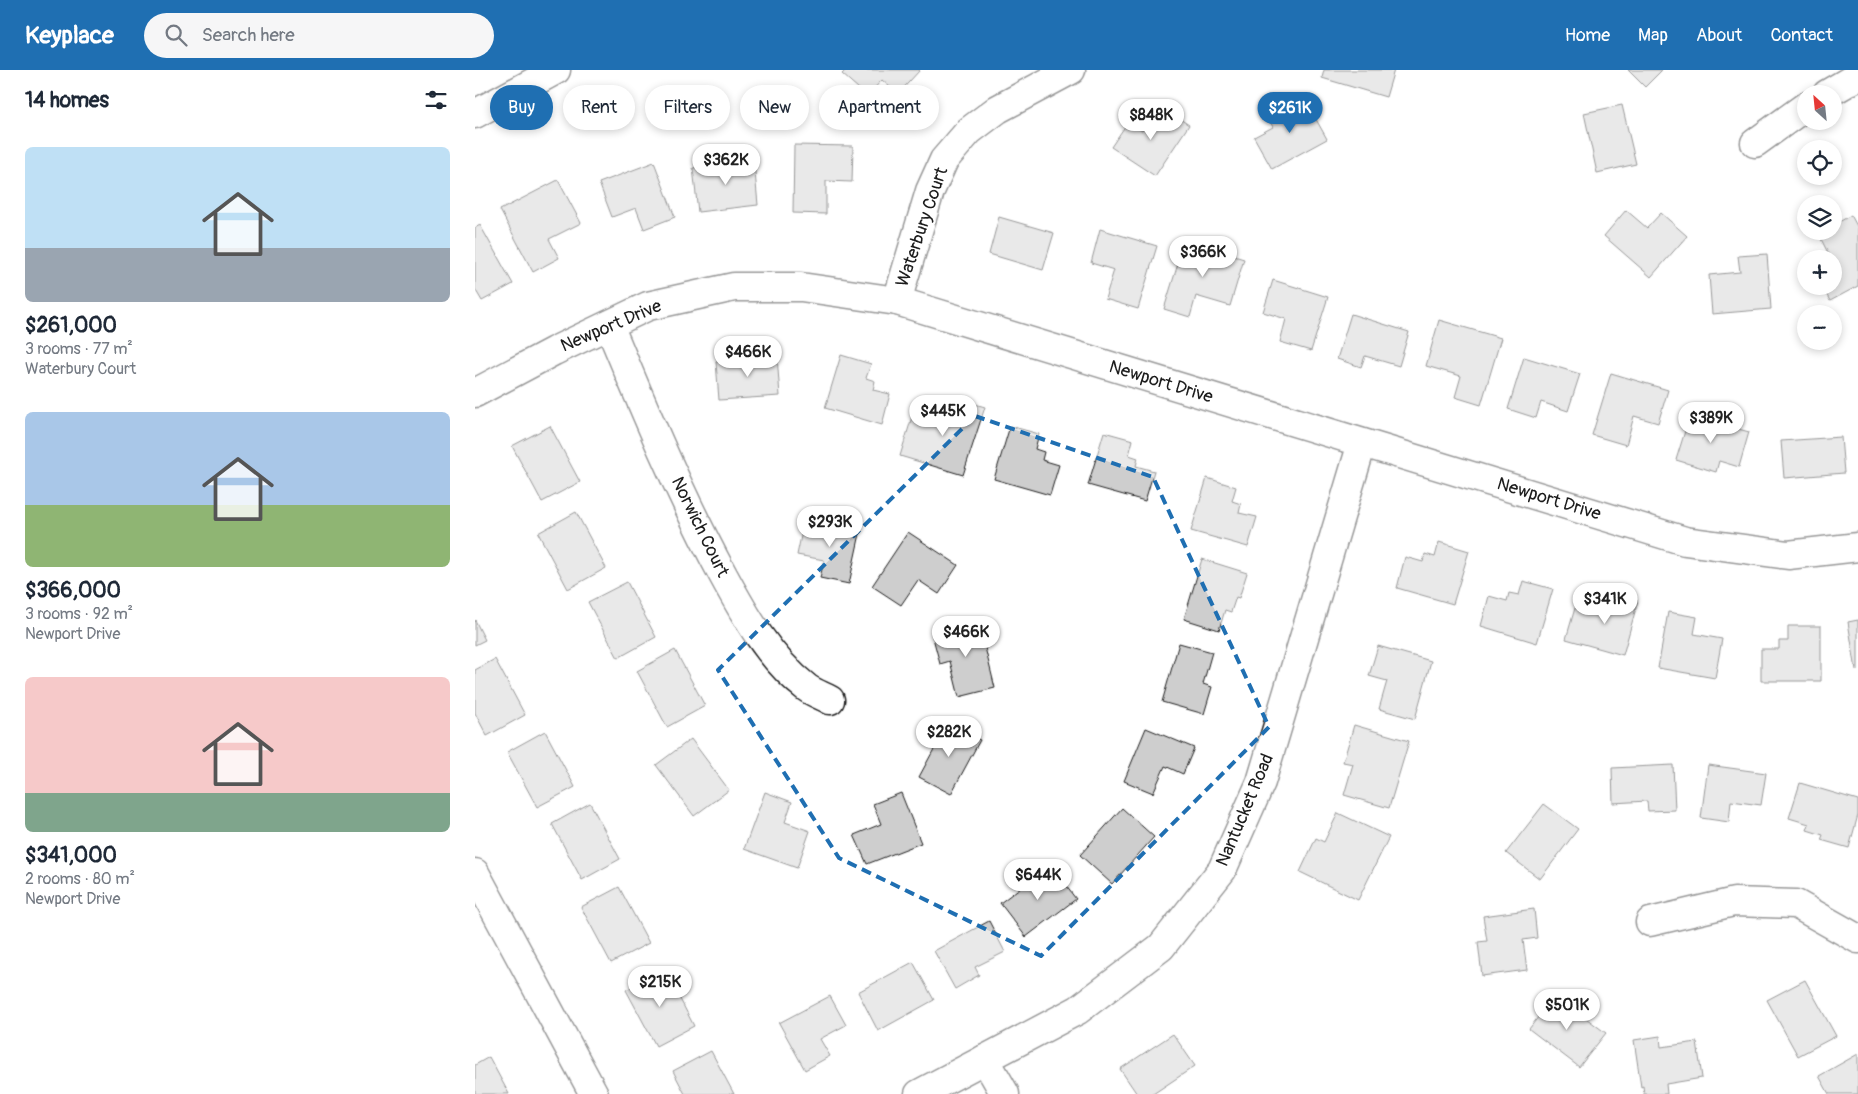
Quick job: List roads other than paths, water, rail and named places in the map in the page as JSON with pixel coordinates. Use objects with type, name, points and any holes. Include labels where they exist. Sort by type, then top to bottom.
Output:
[{"type":"street","points":[[475,114],[556,70]]},
{"type":"street","name":"Waterbury Court","points":[[897,301],[930,191],[944,160],[969,131],[998,109],[1071,70]]},
{"type":"street","points":[[1842,85],[1858,76]]},
{"type":"street","points":[[1755,143],[1797,113]]},
{"type":"street","name":"Newport Drive","points":[[475,393],[554,351],[648,306],[734,287],[801,287],[897,301],[1685,541],[1788,556],[1858,547]]},
{"type":"street","name":"Norwich Court","points":[[609,325],[661,446],[706,543],[739,604],[767,646],[789,670],[808,689],[831,700]]},
{"type":"street","name":"Nantucket Road","points":[[919,1094],[1078,1010],[1161,947],[1221,870],[1261,782],[1362,443]]},
{"type":"street","points":[[475,873],[594,1094]]},
{"type":"street","points":[[1650,922],[1734,902],[1796,904],[1858,939]]},
{"type":"street","points":[[985,1059],[1005,1094]]}]
